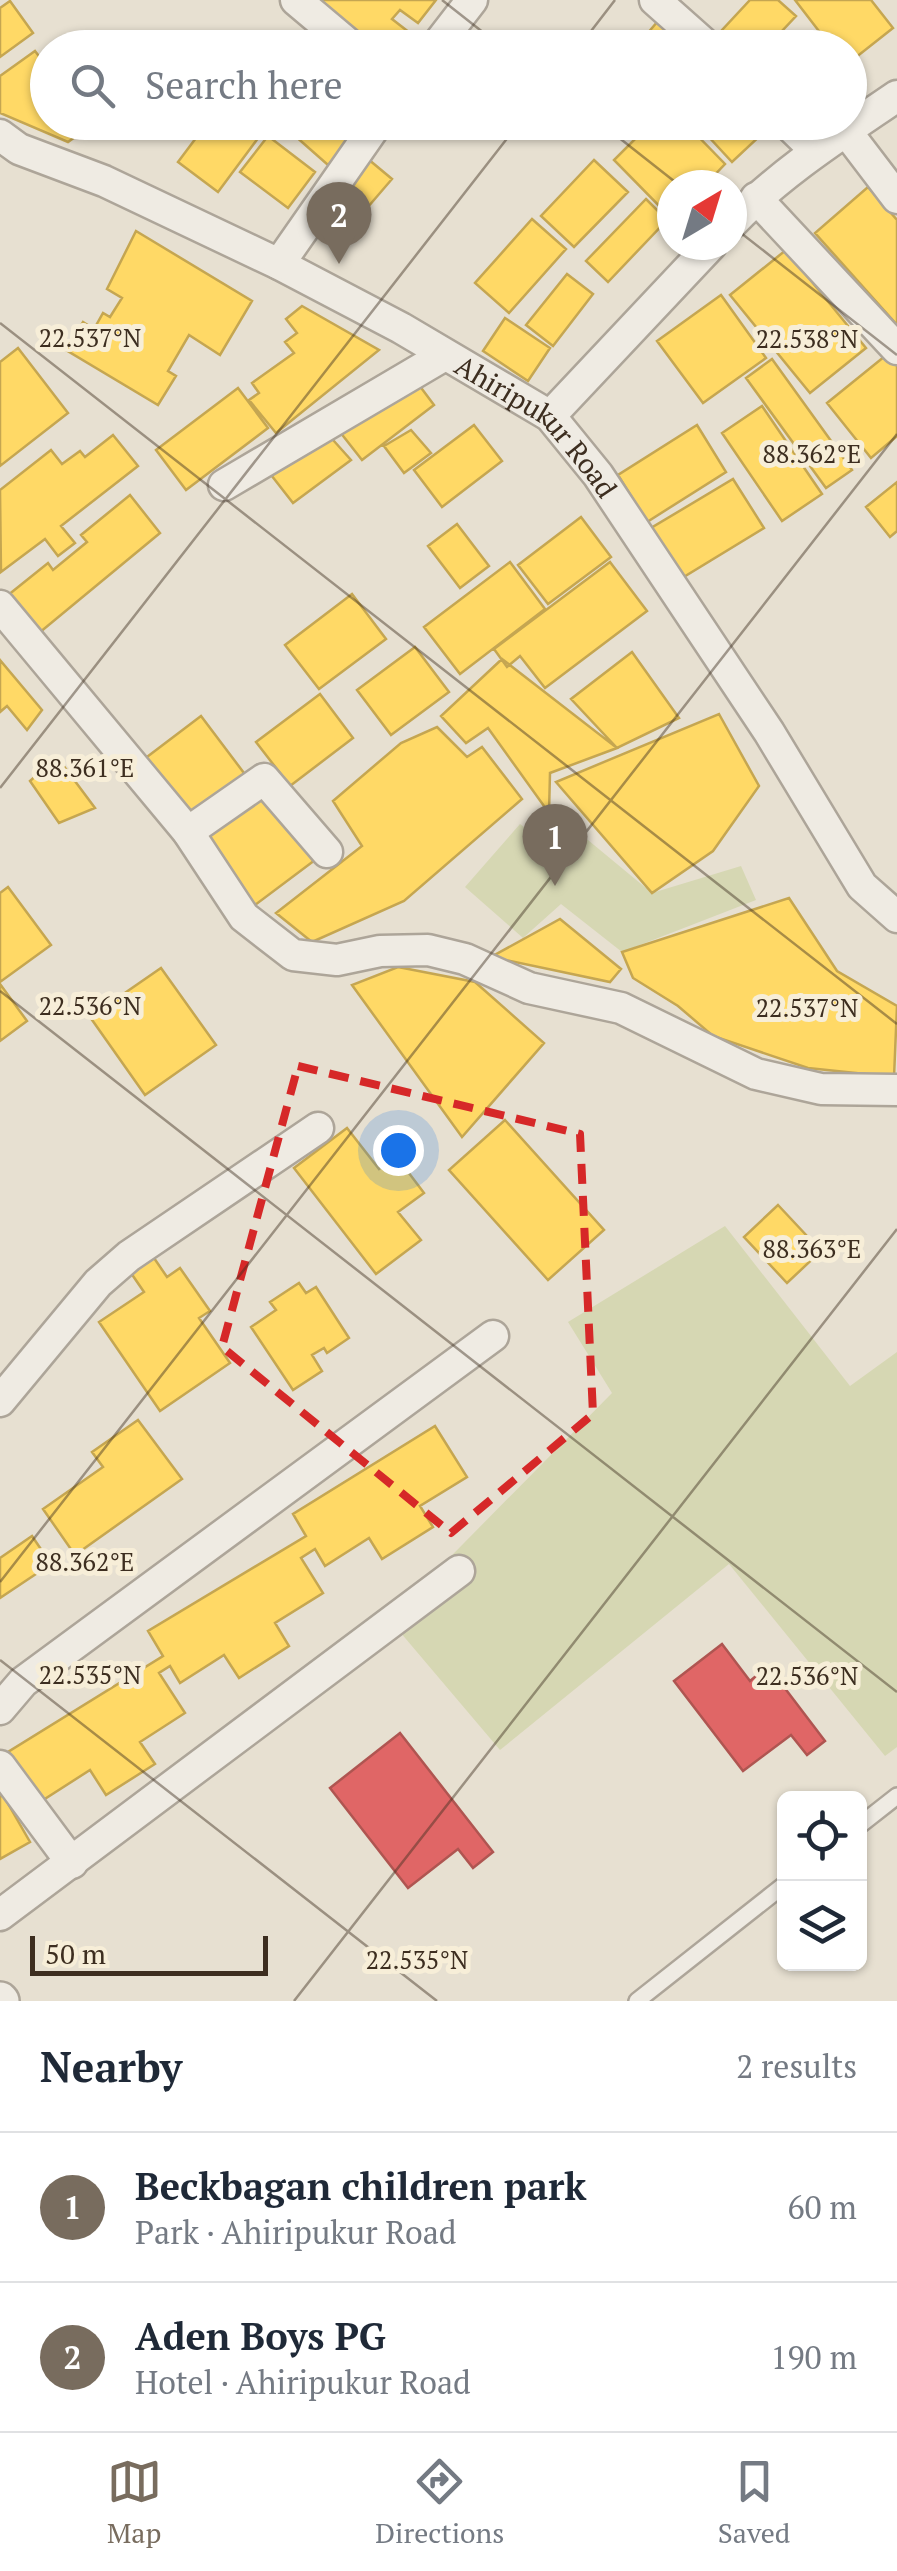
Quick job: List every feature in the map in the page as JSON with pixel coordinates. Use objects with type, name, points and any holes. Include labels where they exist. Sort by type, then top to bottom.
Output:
[{"type":"street","points":[[296,0],[332,30]]},
{"type":"street","points":[[450,30],[472,0]]},
{"type":"street","points":[[655,0],[688,30]]},
{"type":"street","points":[[867,117],[897,96]]},
{"type":"street","name":"Ahiripukur Road","points":[[0,136],[18,149],[104,181],[279,264],[401,328],[550,416],[598,475],[769,732],[862,886],[897,917]]},
{"type":"street","points":[[279,264],[365,140]]},
{"type":"street","points":[[805,140],[816,151]]},
{"type":"street","points":[[747,207],[832,140]]},
{"type":"street","points":[[853,140],[897,198]]},
{"type":"street","points":[[756,198],[897,350]]},
{"type":"street","points":[[550,416],[697,260]]},
{"type":"street","points":[[224,485],[443,356]]},
{"type":"street","points":[[0,606],[188,832],[244,917],[293,956],[337,960],[380,950],[428,950],[465,959],[529,988],[621,1008],[756,1074],[821,1089],[897,1090]]},
{"type":"street","points":[[188,832],[264,779],[327,852]]},
{"type":"street","points":[[0,1402],[98,1283],[129,1256],[318,1128]]},
{"type":"street","points":[[0,1710],[23,1682],[493,1336]]},
{"type":"street","points":[[0,1915],[459,1571]]},
{"type":"street","points":[[0,1766],[72,1863]]},
{"type":"lane","points":[[867,1820],[897,1796]]},
{"type":"lane","points":[[637,2001],[777,1890]]},
{"type":"highlighted area","points":[[298,1066],[580,1134],[593,1414],[451,1533],[222,1347]]},
{"type":"green space","points":[[565,821],[652,893],[741,866],[756,900],[622,952],[561,904],[523,938],[465,887],[520,824],[541,840]]},
{"type":"green space","points":[[725,1226],[850,1386],[897,1352],[897,1747],[885,1756],[729,1564],[500,1750],[389,1619],[612,1393],[568,1322]]},
{"type":"building: Homes","points":[[314,0],[436,0],[418,23],[400,10],[392,19],[406,30],[352,30]]},
{"type":"building: Homes","points":[[750,0],[778,0],[796,16],[783,30],[722,30]]},
{"type":"building: Homes","points":[[795,0],[871,0],[893,28],[867,49],[867,30],[818,30]]},
{"type":"building: Homes","points":[[10,1],[31,30],[30,35],[0,57],[0,8]]},
{"type":"building: Homes","points":[[664,14],[682,30],[650,30]]},
{"type":"building: Homes","points":[[30,55],[30,126],[0,113],[0,76]]},
{"type":"building: Homes","points":[[194,140],[257,140],[218,192],[178,162]]},
{"type":"building: Homes","points":[[265,140],[273,140],[315,172],[288,208],[240,172]]},
{"type":"building: Homes","points":[[300,140],[349,140],[328,165]]},
{"type":"building: Homes","points":[[634,140],[702,140],[725,164],[719,170],[657,170],[657,204],[614,160]]},
{"type":"building: Homes","points":[[712,140],[755,140],[732,162]]},
{"type":"building: Homes","points":[[362,154],[392,179],[361,215],[331,190]]},
{"type":"building: Homes","points":[[594,160],[628,192],[574,247],[541,216]]},
{"type":"building: Homes","points":[[868,187],[897,220],[897,325],[815,233]]},
{"type":"building: Homes","points":[[646,199],[657,210],[657,231],[608,282],[586,261]]},
{"type":"building: Homes","points":[[532,219],[566,249],[509,313],[475,283]]},
{"type":"building: Homes","points":[[136,231],[252,301],[220,355],[189,335],[168,371],[176,376],[158,405],[66,350],[83,322],[94,329],[103,313],[110,317],[122,298],[107,289]]},
{"type":"building: Homes","points":[[786,250],[866,348],[810,393],[730,295]]},
{"type":"building: Homes","points":[[567,274],[593,294],[553,346],[526,325]]},
{"type":"building: Homes","points":[[721,295],[766,358],[703,403],[657,341]]},
{"type":"building: Homes","points":[[302,306],[379,350],[276,433],[249,400],[259,393],[252,383],[294,353],[285,342],[297,333],[286,319]]},
{"type":"building: Homes","points":[[505,318],[550,348],[528,381],[483,351]]},
{"type":"building: Homes","points":[[18,348],[68,413],[0,466],[0,362]]},
{"type":"building: Homes","points":[[890,352],[897,361],[897,436],[871,458],[827,403]]},
{"type":"building: Homes","points":[[772,359],[852,470],[826,488],[746,378]]},
{"type":"building: Homes","points":[[413,377],[434,405],[362,460],[340,432]]},
{"type":"building: Homes","points":[[238,388],[268,428],[186,490],[156,450]]},
{"type":"building: Homes","points":[[762,406],[822,494],[782,521],[722,433]]},
{"type":"building: Homes","points":[[474,425],[502,461],[442,507],[414,470]]},
{"type":"building: Homes","points":[[697,425],[726,472],[647,522],[618,475]]},
{"type":"building: Homes","points":[[411,430],[431,453],[404,473],[384,446]]},
{"type":"building: Homes","points":[[325,431],[351,460],[293,503],[268,471]]},
{"type":"building: Homes","points":[[113,435],[138,466],[61,526],[75,543],[58,556],[45,539],[1,572],[0,490],[51,450],[62,464],[80,451],[85,457]]},
{"type":"building: Homes","points":[[733,479],[764,528],[682,578],[651,528]]},
{"type":"building: Homes","points":[[897,482],[897,531],[890,537],[866,507]]},
{"type":"building: Homes","points":[[130,495],[160,533],[33,638],[2,600],[48,563],[53,570],[87,542],[81,535]]},
{"type":"building: Homes","points":[[581,517],[611,557],[548,604],[518,565]]},
{"type":"building: Homes","points":[[457,524],[489,566],[460,588],[428,546]]},
{"type":"building: Homes","points":[[510,562],[545,609],[460,674],[424,627]]},
{"type":"building: Homes","points":[[610,562],[647,611],[545,688],[520,656],[507,667],[494,649]]},
{"type":"building: Homes","points":[[352,594],[386,639],[319,689],[285,645]]},
{"type":"building: Homes","points":[[415,647],[449,692],[391,735],[357,690]]},
{"type":"building: Homes","points":[[632,652],[679,718],[617,748],[571,699]]},
{"type":"building: Homes","points":[[502,659],[617,748],[550,773],[549,813],[488,728],[466,743],[441,716]]},
{"type":"building: Homes","points":[[0,660],[42,710],[27,730],[7,706],[0,712]]},
{"type":"building: Homes","points":[[320,694],[353,738],[290,786],[256,742]]},
{"type":"building: Homes","points":[[719,714],[759,786],[713,851],[652,893],[556,782]]},
{"type":"building: Homes","points":[[201,716],[250,781],[188,828],[139,763]]},
{"type":"building: Homes","points":[[437,727],[467,757],[482,747],[522,799],[404,901],[312,942],[276,913],[362,846],[333,801],[401,743]]},
{"type":"building: Homes","points":[[57,757],[95,808],[59,823],[30,781]]},
{"type":"building: Homes","points":[[265,794],[315,860],[251,908],[201,842]]},
{"type":"building: Homes","points":[[8,887],[51,945],[0,982],[0,893]]},
{"type":"building: Homes","points":[[789,898],[837,971],[897,1006],[894,1077],[808,1068],[713,1036],[678,1006],[633,978],[622,952]]},
{"type":"building: Homes","points":[[560,919],[621,969],[610,982],[491,957]]},
{"type":"building: Homes","points":[[398,967],[475,982],[544,1043],[462,1137],[352,985]]},
{"type":"building: Homes","points":[[161,968],[216,1045],[145,1095],[90,1017]]},
{"type":"building: Homes","points":[[0,984],[27,1021],[0,1041]]},
{"type":"building: Homes","points":[[505,1120],[604,1230],[548,1280],[449,1170]]},
{"type":"building: Homes","points":[[347,1128],[379,1169],[396,1156],[424,1193],[398,1212],[421,1240],[376,1274],[294,1168]]},
{"type":"building: Homes","points":[[778,1205],[821,1251],[787,1283],[744,1237]]},
{"type":"building: Homes","points":[[154,1258],[167,1277],[180,1268],[210,1311],[199,1318],[230,1363],[160,1411],[99,1322],[144,1292],[131,1273]]},
{"type":"building: Homes","points":[[299,1283],[306,1293],[316,1287],[349,1338],[327,1353],[324,1348],[312,1355],[322,1371],[293,1390],[251,1327],[276,1310],[270,1302]]},
{"type":"building: Homes","points":[[138,1420],[182,1479],[75,1555],[43,1509],[103,1467],[92,1452]]},
{"type":"building: Homes","points":[[435,1426],[467,1477],[420,1506],[433,1527],[382,1559],[369,1538],[325,1566],[315,1549],[301,1558],[323,1593],[275,1623],[289,1646],[239,1678],[224,1655],[180,1683],[170,1666],[159,1673],[185,1713],[140,1742],[155,1764],[106,1795],[90,1770],[40,1802],[8,1752],[163,1656],[148,1631],[306,1536],[293,1514]]},
{"type":"building: Homes","points":[[32,1536],[51,1564],[0,1598],[0,1558]]},
{"type":"building: Homes","points":[[3,1795],[30,1842],[0,1859],[0,1797]]},
{"type":"building: Shops","points":[[722,1644],[750,1681],[768,1666],[825,1741],[807,1755],[791,1735],[743,1771],[674,1681]]},
{"type":"building: Shops","points":[[400,1733],[493,1852],[473,1868],[458,1849],[408,1888],[330,1788]]},
{"type":"place","name":"Aden Boys PG","points":[[339,264]]},
{"type":"place","name":"Beckbagan children park","points":[[555,886]]}]
